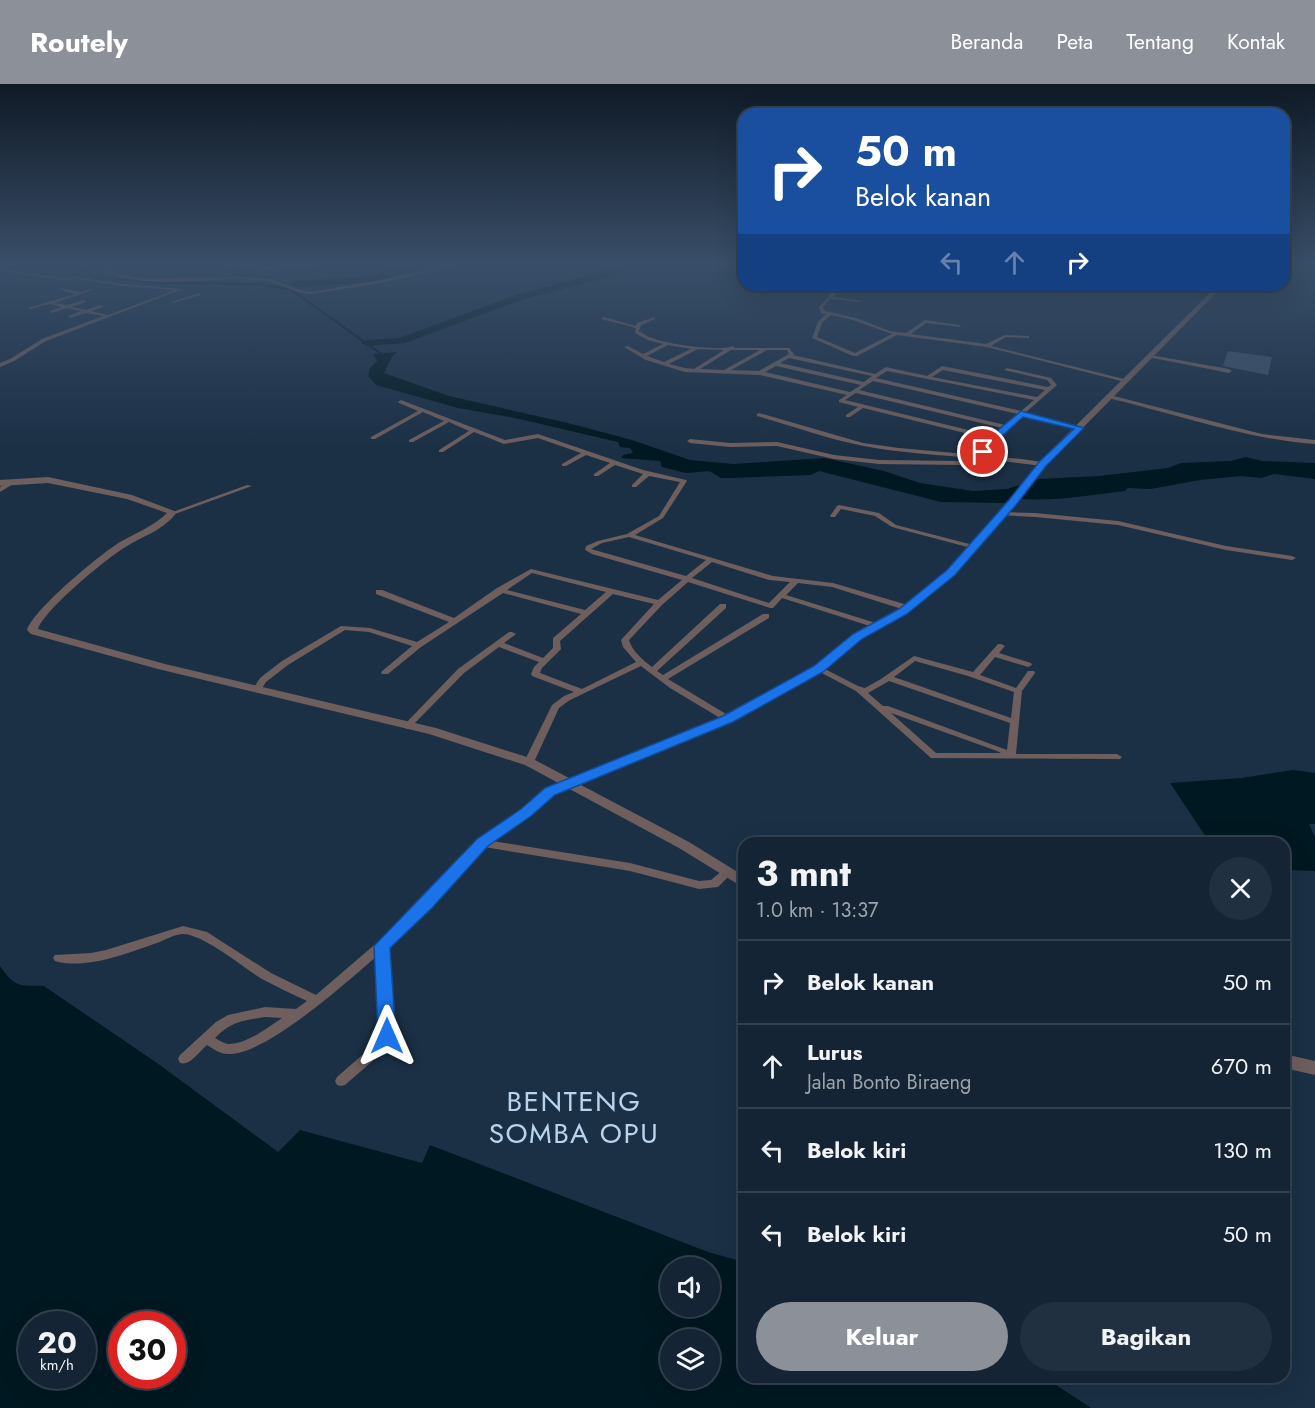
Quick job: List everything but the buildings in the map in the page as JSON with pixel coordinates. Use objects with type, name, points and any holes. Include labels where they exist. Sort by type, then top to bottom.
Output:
[{"type":"street","points":[[0,365],[15,360],[23,351],[44,340],[81,326]]},
{"type":"street","points":[[617,326],[637,329],[645,338],[668,344],[789,349],[792,354],[760,373]]},
{"type":"street","points":[[637,329],[642,326]]},
{"type":"street","points":[[819,326],[814,338],[855,355],[897,333]]},
{"type":"street","points":[[870,326],[906,335],[987,346],[1125,380]]},
{"type":"street","points":[[906,335],[919,326]]},
{"type":"street","points":[[206,1038],[222,1048],[230,1049],[251,1041],[317,1001],[382,946],[426,904],[482,843],[526,812],[550,791],[728,719],[818,669],[858,636],[908,608],[943,579],[975,547],[1031,481],[1042,464],[1180,326]]},
{"type":"street","points":[[987,346],[1005,336],[1027,337]]},
{"type":"street","points":[[645,338],[626,347],[665,364],[693,371],[760,373],[1006,427]]},
{"type":"street","points":[[643,356],[668,344]]},
{"type":"street","points":[[665,364],[698,347]]},
{"type":"street","points":[[688,376],[734,347]]},
{"type":"street","points":[[726,372],[767,348]]},
{"type":"street","points":[[789,356],[1081,426]]},
{"type":"street","points":[[1150,356],[1229,371]]},
{"type":"street","points":[[776,364],[865,384]]},
{"type":"street","points":[[990,376],[1021,366]]},
{"type":"street","points":[[929,376],[942,368],[1049,389]]},
{"type":"street","points":[[994,438],[841,401],[886,369],[1037,399]]},
{"type":"street","points":[[690,441],[730,445],[777,444],[834,457],[879,462],[963,463],[985,455],[994,438],[1053,385],[1049,379],[1007,370]]},
{"type":"street","points":[[1111,395],[1151,405],[1235,432],[1315,440]]},
{"type":"street","points":[[401,402],[504,442],[538,436],[647,474],[684,482],[662,517],[629,535],[592,544],[587,549],[769,606],[797,580]]},
{"type":"street","points":[[848,416],[862,406]]},
{"type":"street","points":[[373,438],[423,410]]},
{"type":"street","points":[[759,415],[805,427],[816,433],[866,445],[985,455],[1042,464]]},
{"type":"street","points":[[411,441],[449,420]]},
{"type":"street","points":[[441,451],[474,430]]},
{"type":"street","points":[[564,465],[585,453]]},
{"type":"street","points":[[596,475],[614,463]]},
{"type":"street","points":[[634,486],[647,474]]},
{"type":"street","points":[[0,490],[5,484],[48,480],[147,501],[169,509],[173,513]]},
{"type":"street","points":[[249,486],[173,513],[129,541],[95,565],[49,608],[32,630],[44,636],[458,738],[529,762],[684,845],[738,879]]},
{"type":"street","points":[[833,516],[839,507],[850,507],[880,514],[894,526],[975,547]]},
{"type":"street","points":[[1002,514],[1118,523],[1226,548],[1292,558]]},
{"type":"street","points":[[629,535],[772,578],[833,585],[908,608]]},
{"type":"street","points":[[712,560],[659,603],[625,640],[627,648],[642,662],[728,719]]},
{"type":"street","points":[[386,672],[418,645],[522,575],[534,571],[659,603]]},
{"type":"street","points":[[500,590],[586,614]]},
{"type":"street","points":[[379,592],[454,621]]},
{"type":"street","points":[[582,692],[535,674],[544,661],[557,649],[556,640],[611,592]]},
{"type":"street","points":[[782,596],[876,626]]},
{"type":"street","points":[[653,670],[723,606]]},
{"type":"street","points":[[663,678],[765,616]]},
{"type":"street","points":[[257,689],[263,680],[276,669],[336,631],[351,628],[370,630],[418,645]]},
{"type":"street","points":[[407,726],[461,671],[512,634]]},
{"type":"street","points":[[499,644],[544,661]]},
{"type":"street","points":[[972,675],[978,673],[1001,646]]},
{"type":"street","points":[[994,654],[1029,669],[1018,691],[1011,756]]},
{"type":"street","points":[[860,690],[867,690],[888,678],[915,658],[1018,691]]},
{"type":"street","points":[[529,762],[555,706],[642,662]]},
{"type":"street","points":[[818,669],[860,690],[934,756],[1117,757]]},
{"type":"street","points":[[888,678],[1015,722]]},
{"type":"street","points":[[878,706],[1011,756]]},
{"type":"street","points":[[482,843],[639,868],[699,885],[714,885],[727,873]]},
{"type":"street","points":[[60,958],[87,959],[183,930],[194,931],[203,934],[267,976],[317,1001]]},
{"type":"street","points":[[340,1081],[372,1054],[387,1036],[382,946]]},
{"type":"street","points":[[184,1059],[219,1025],[232,1018],[265,1012],[298,1014]]},
{"type":"street","points":[[1290,1062],[1315,1068]]},
{"type":"water","points":[[397,352],[384,373],[449,396],[568,423],[632,440],[690,460],[734,464],[824,458],[884,471],[920,483],[973,491],[1007,489],[1039,479],[1099,476],[1168,468],[1181,463],[1231,461],[1246,457],[1262,461],[1315,463],[1315,479],[1274,474],[1261,478],[1241,476],[1200,480],[1151,489],[1128,488],[1125,491],[1068,498],[1039,500],[1012,498],[1005,503],[941,502],[819,471],[811,475],[721,478],[709,471],[686,473],[662,467],[660,461],[621,458],[623,455],[633,453],[630,448],[620,447],[618,442],[515,418],[458,408],[376,385],[368,376],[370,368],[377,361],[373,354]]},
{"type":"water","points":[[1293,770],[1315,773],[1315,824],[1309,824],[1315,837],[1315,871],[1290,870],[1290,837],[1206,837],[1170,783],[1242,778]]},
{"type":"water","points":[[0,966],[10,979],[19,984],[44,986],[157,1063],[278,1152],[300,1130],[422,1163],[430,1145],[708,1252],[738,1260],[738,1383],[1053,1383],[1091,1408],[0,1408]]},
{"type":"waterway","points":[[342,326],[380,353]]},
{"type":"waterway","points":[[367,343],[401,341],[442,326]]},
{"type":"district","name":"BENTENG SOMBA OPU","points":[[574,1117]]},
{"type":"route","points":[[387,1036],[382,946],[426,904],[482,843],[526,812],[550,791],[728,719],[818,669],[858,636],[903,611],[951,572],[1031,481],[1042,464],[1080,428],[1021,414],[988,443],[983,452]]}]
